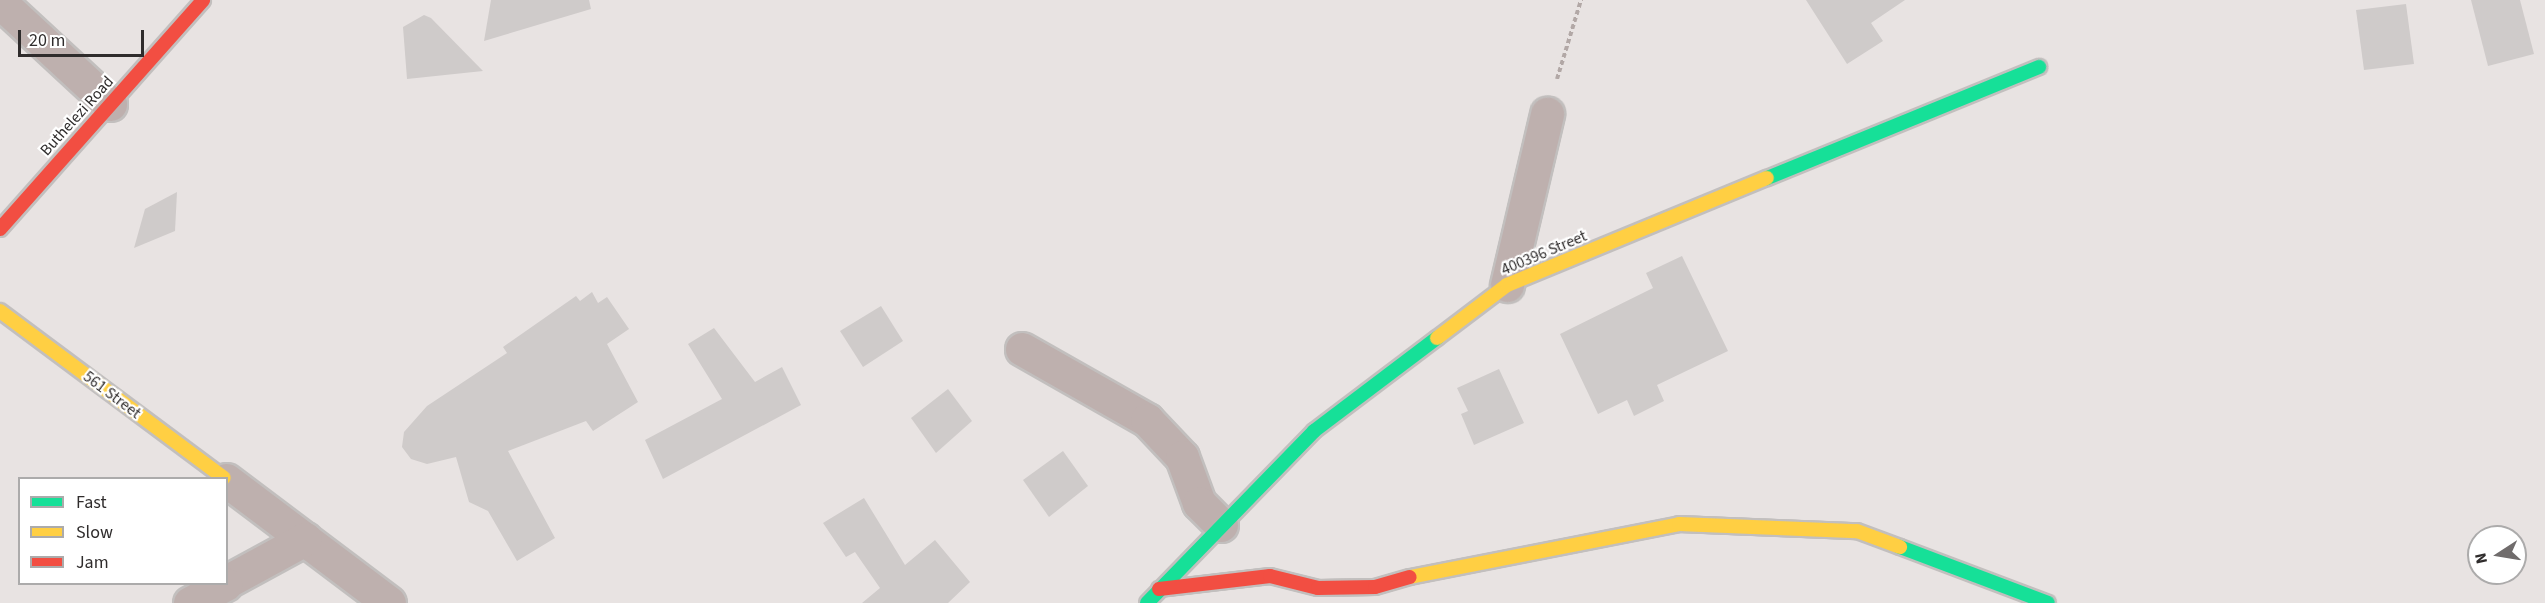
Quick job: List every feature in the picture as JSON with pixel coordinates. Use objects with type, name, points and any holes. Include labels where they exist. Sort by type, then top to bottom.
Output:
[{"type":"street","name":"Buthelezi Road","points":[[0,229],[203,0]]},
{"type":"street","points":[[0,2],[110,104]]},
{"type":"street","name":"400396 Street","points":[[1147,603],[1314,431],[1507,285],[2039,67]]},
{"type":"street","points":[[1507,285],[1547,114]]},
{"type":"street","name":"561 Street","points":[[0,311],[222,477]]},
{"type":"street","points":[[1022,349],[1147,420],[1182,457],[1199,503],[1221,525]]},
{"type":"street","name":"561 Street","points":[[228,481],[389,603]]},
{"type":"street","points":[[1159,589],[1270,576],[1318,588],[1375,587],[1446,567],[1679,524],[1857,531],[2048,603]]},
{"type":"street","points":[[228,582],[305,538]]},
{"type":"street","points":[[190,603],[222,585]]},
{"type":"path","points":[[1547,114],[1581,0]]},
{"type":"building","points":[[491,0],[589,0],[591,9],[484,41]]},
{"type":"building","points":[[1806,0],[1905,0],[1871,23],[1883,41],[1847,64]]},
{"type":"building","points":[[2471,0],[2520,0],[2534,54],[2488,66]]},
{"type":"building","points":[[2406,4],[2414,64],[2364,70],[2356,10]]},
{"type":"building","points":[[424,15],[431,18],[483,71],[407,79],[403,27]]},
{"type":"building","points":[[177,192],[175,231],[134,248],[145,209]]},
{"type":"building","points":[[1682,256],[1728,351],[1657,385],[1664,401],[1634,416],[1627,400],[1598,414],[1560,334],[1653,288],[1646,273]]},
{"type":"building","points":[[592,292],[598,303],[607,297],[629,329],[607,344],[638,402],[593,431],[586,421],[508,451],[555,538],[517,561],[488,511],[469,502],[456,457],[427,464],[411,459],[402,447],[404,432],[427,406],[507,353],[503,347],[576,296],[580,301]]},
{"type":"building","points":[[881,306],[903,341],[863,367],[840,331]]},
{"type":"building","points":[[714,328],[755,382],[782,367],[801,405],[663,479],[645,440],[722,399],[688,344]]},
{"type":"building","points":[[1499,369],[1524,423],[1474,445],[1461,414],[1468,411],[1457,388]]},
{"type":"building","points":[[948,389],[972,421],[936,453],[911,418]]},
{"type":"building","points":[[1063,451],[1088,486],[1049,517],[1023,480]]},
{"type":"building","points":[[864,498],[905,565],[935,540],[970,582],[948,603],[862,603],[880,588],[855,552],[846,557],[823,523]]},
{"type":"traffic: fast","points":[[1767,178],[2039,67]]},
{"type":"traffic: fast","points":[[1147,603],[1314,431],[1437,338]]},
{"type":"traffic: fast","points":[[1900,547],[2048,603]]},
{"type":"traffic: slow","points":[[1437,338],[1507,285],[1767,178]]},
{"type":"traffic: slow","points":[[0,311],[223,477]]},
{"type":"traffic: slow","points":[[1410,577],[1679,524],[1857,531],[1900,547]]},
{"type":"traffic: jam","points":[[0,229],[203,0]]},
{"type":"traffic: jam","points":[[1159,589],[1270,576],[1318,588],[1375,587],[1410,577]]}]
